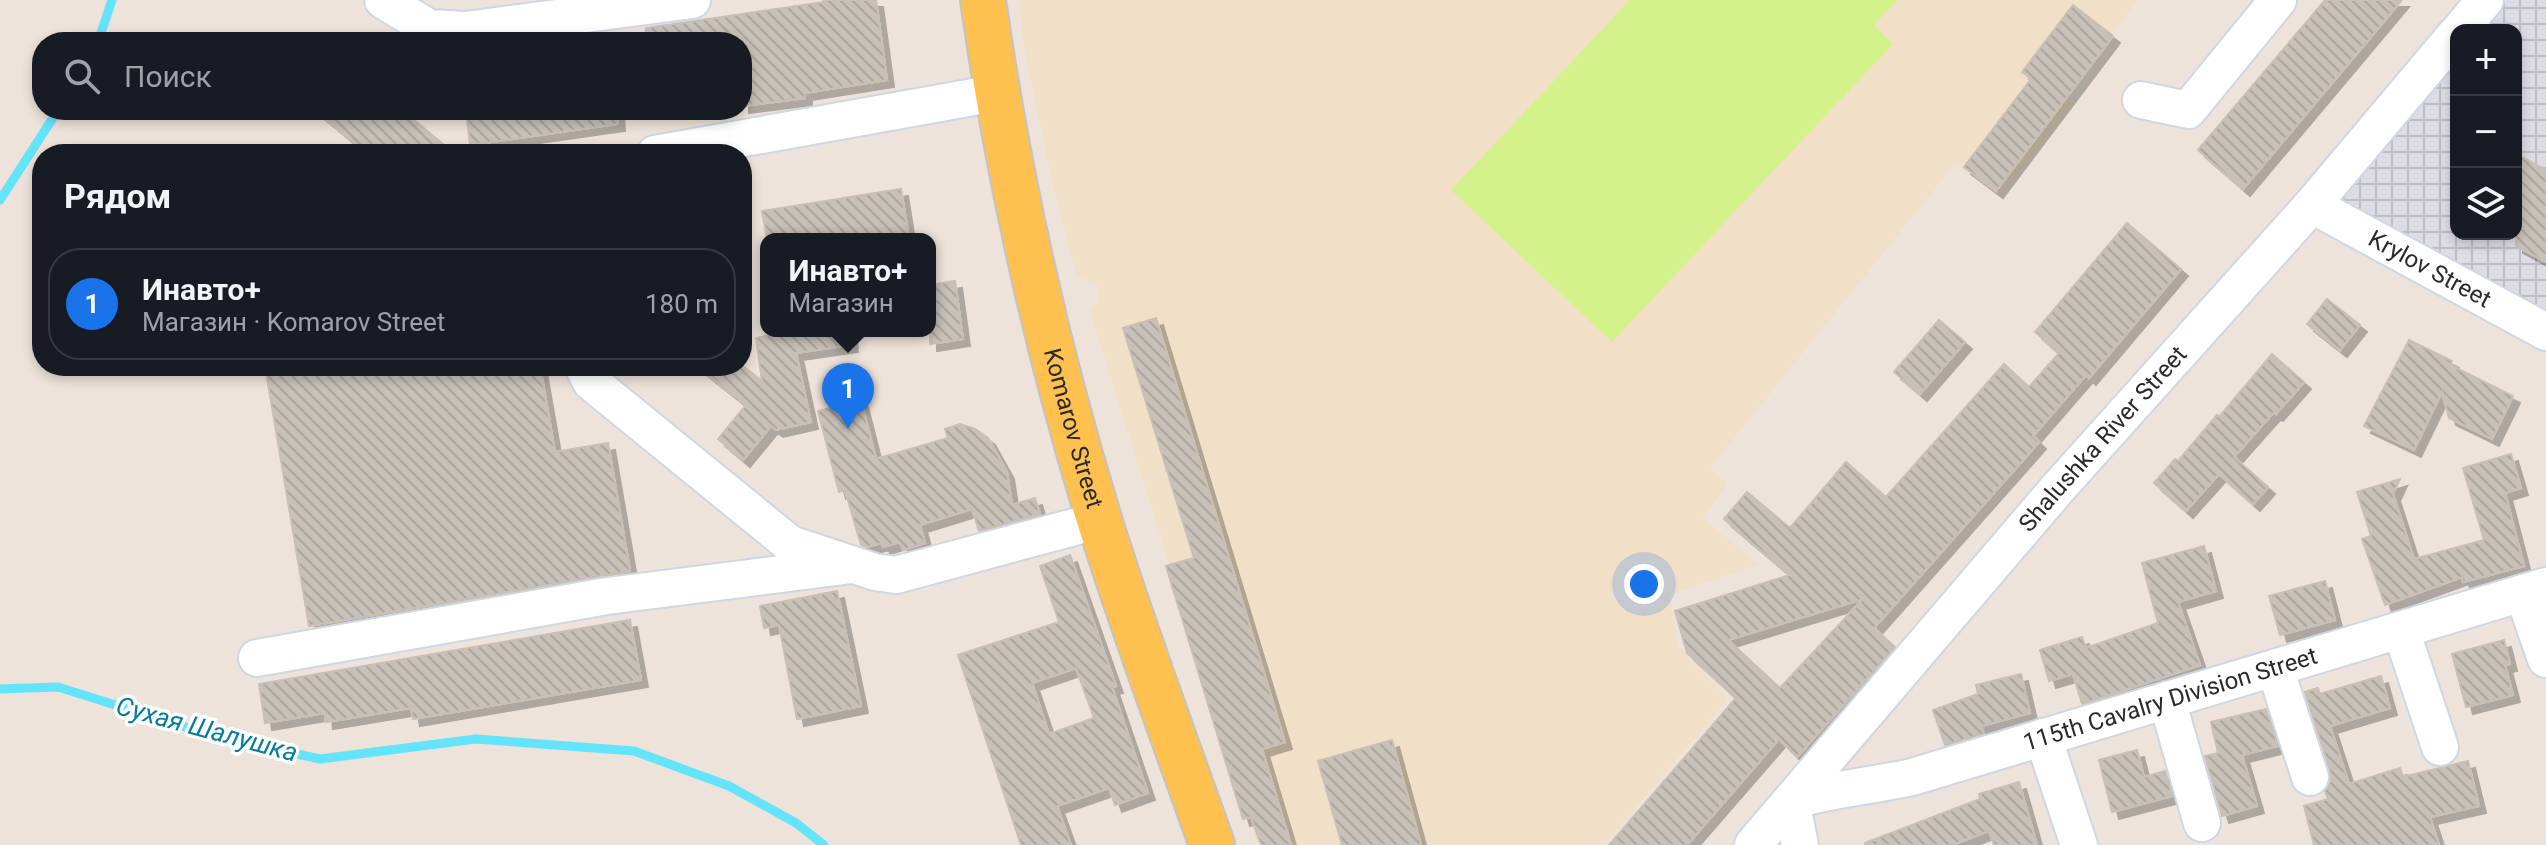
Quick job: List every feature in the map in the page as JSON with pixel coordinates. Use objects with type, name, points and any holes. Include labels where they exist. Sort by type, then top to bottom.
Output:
[{"type":"main road","name":"Komarov Street","points":[[983,0],[996,93],[1039,298],[1100,520],[1212,845]]},
{"type":"street","points":[[383,0],[429,28],[466,30],[692,0]]},
{"type":"street","points":[[2141,100],[2188,110],[2278,0]]},
{"type":"street","name":"Shalushka River Street","points":[[2465,24],[2485,0]]},
{"type":"street","name":"Shalushka River Street","points":[[1753,845],[2058,488],[2312,205],[2450,41]]},
{"type":"street","points":[[711,144],[996,93]]},
{"type":"street","name":"Krylov Street","points":[[2312,205],[2546,332]]},
{"type":"street","points":[[588,376],[591,382],[790,544],[852,565],[896,575],[1100,520]]},
{"type":"street","points":[[257,658],[607,596],[852,565]]},
{"type":"street","points":[[2535,590],[2546,659]]},
{"type":"street","name":"115th Cavalry Division Street","points":[[1791,801],[1829,790],[1912,777],[2535,590]]},
{"type":"street","points":[[2401,630],[2440,747]]},
{"type":"street","points":[[2275,668],[2310,777]]},
{"type":"street","points":[[2167,700],[2202,823]]},
{"type":"street","points":[[2043,737],[2079,845]]},
{"type":"street","points":[[1791,801],[1800,845]]},
{"type":"shaded area","points":[[1019,0],[2138,0],[2066,94],[2074,103],[2001,196],[1955,164],[1710,468],[1728,484],[1703,518],[1758,565],[1669,595],[1678,646],[1728,699],[1604,845],[1258,845],[1089,309],[1099,300],[1097,284],[1077,276],[1053,186],[1025,53]]},
{"type":"shaded area","points":[[2485,0],[2546,0],[2546,332],[2312,205],[2450,41],[2450,240],[2522,240],[2522,24],[2465,24]]},
{"type":"green space","points":[[1630,0],[1898,0],[1874,25],[1893,44],[1612,342],[1451,190]]},
{"type":"building","points":[[876,0],[887,80],[805,93],[805,98],[752,105],[752,32],[646,32],[646,28],[824,2]]},
{"type":"building","points":[[2325,0],[2402,0],[2243,189],[2198,150]]},
{"type":"building","points":[[2073,5],[2113,36],[1996,191],[1964,167],[2031,79],[2022,72]]},
{"type":"building","points":[[327,120],[414,120],[443,144],[356,144]]},
{"type":"building","points":[[467,120],[618,120],[618,124],[470,144]]},
{"type":"building","points":[[2522,157],[2546,170],[2546,262],[2516,246],[2516,240],[2522,240]]},
{"type":"building","points":[[901,189],[908,233],[766,233],[762,211]]},
{"type":"building","points":[[2127,223],[2181,269],[2089,378],[2086,375],[2033,436],[2039,442],[1874,628],[1895,647],[1797,757],[1779,739],[1687,845],[1609,845],[1736,698],[1687,653],[1675,611],[1790,575],[1724,519],[1747,492],[1790,528],[1846,462],[1886,497],[2004,364],[2029,387],[2059,353],[2035,332]],"holes":[[[1863,599],[1780,688],[1728,640]]]},
{"type":"building","points":[[955,281],[963,339],[930,344],[930,337],[936,337],[936,284]]},
{"type":"building","points":[[2327,299],[2360,325],[2340,350],[2307,324]]},
{"type":"building","points":[[1156,318],[1285,742],[1262,749],[1291,845],[1261,845],[1251,817],[1243,819],[1166,566],[1194,558],[1123,328]]},
{"type":"building","points":[[1939,320],[1965,342],[1920,394],[1894,372]]},
{"type":"building","points":[[850,337],[851,345],[796,353],[811,422],[776,430],[771,426],[743,460],[718,439],[746,405],[710,376],[752,376],[752,373],[762,381],[756,338]]},
{"type":"building","points":[[2409,340],[2452,361],[2450,365],[2513,396],[2492,439],[2449,418],[2442,392],[2414,450],[2364,426]]},
{"type":"building","points":[[2272,354],[2304,382],[2234,457],[2268,487],[2253,504],[2219,474],[2186,511],[2154,483],[2175,459],[2178,461],[2217,415],[2219,417]]},
{"type":"building","points":[[267,376],[542,376],[555,452],[608,443],[630,571],[309,626]]},
{"type":"building","points":[[861,400],[876,459],[948,438],[945,429],[960,424],[975,429],[988,438],[1007,472],[1012,505],[1035,498],[1040,514],[979,531],[972,509],[920,525],[925,543],[903,550],[900,542],[883,547],[882,543],[867,547],[861,545],[845,490],[839,492],[818,411]]},
{"type":"building","points":[[2511,454],[2521,488],[2505,493],[2524,566],[2463,582],[2462,577],[2385,605],[2362,539],[2371,536],[2357,492],[2400,479],[2393,494],[2414,559],[2484,540],[2463,468]]},
{"type":"building","points":[[2204,546],[2216,591],[2178,602],[2200,665],[2082,704],[2073,674],[2049,681],[2040,650],[2082,637],[2086,648],[2158,623],[2142,563]]},
{"type":"building","points":[[1070,555],[1116,686],[1112,687],[1148,793],[1115,805],[1109,788],[1057,806],[1071,845],[1021,845],[958,655],[1059,622],[1040,566]],"holes":[[[1076,668],[1094,718],[1049,734],[1032,683]]]},
{"type":"building","points":[[2325,581],[2335,620],[2280,635],[2269,596]]},
{"type":"building","points":[[837,591],[861,706],[797,719],[779,625],[764,628],[760,606]]},
{"type":"building","points":[[630,620],[641,680],[413,719],[411,708],[326,722],[325,713],[265,723],[259,684]]},
{"type":"building","points":[[2504,640],[2510,664],[2505,665],[2513,695],[2466,707],[2452,654]]},
{"type":"building","points":[[2021,674],[2030,713],[1981,726],[1984,734],[1945,745],[1933,710],[1978,694],[1976,685]]},
{"type":"building","points":[[2381,676],[2390,708],[2330,726],[2349,784],[2400,768],[2403,777],[2468,761],[2479,806],[2430,817],[2439,845],[2314,845],[2304,806],[2328,799],[2325,791],[2330,782],[2330,771],[2305,692],[2318,688],[2320,694]]},
{"type":"building","points":[[2266,709],[2278,746],[2242,755],[2257,806],[2222,816],[2205,756],[2218,753],[2211,722]]},
{"type":"building","points":[[1392,740],[1421,845],[1342,845],[1318,761]]},
{"type":"building","points":[[2137,750],[2144,777],[2165,771],[2172,796],[2112,812],[2099,760]]},
{"type":"building","points":[[2019,782],[2037,845],[1994,845],[1989,831],[1952,845],[1865,845],[1980,799],[1979,794]]},
{"type":"waterway","name":"Сухая Шалушка","points":[[101,32],[112,0]]},
{"type":"waterway","name":"Сухая Шалушка","points":[[36,144],[52,120]]},
{"type":"waterway","name":"Сухая Шалушка","points":[[0,200],[32,150]]},
{"type":"waterway","name":"Сухая Шалушка","points":[[0,689],[58,687],[211,735],[320,759],[476,739],[634,751],[729,786],[796,823],[824,845]]},
{"type":"place","name":"Инавто+","points":[[848,429]]}]
